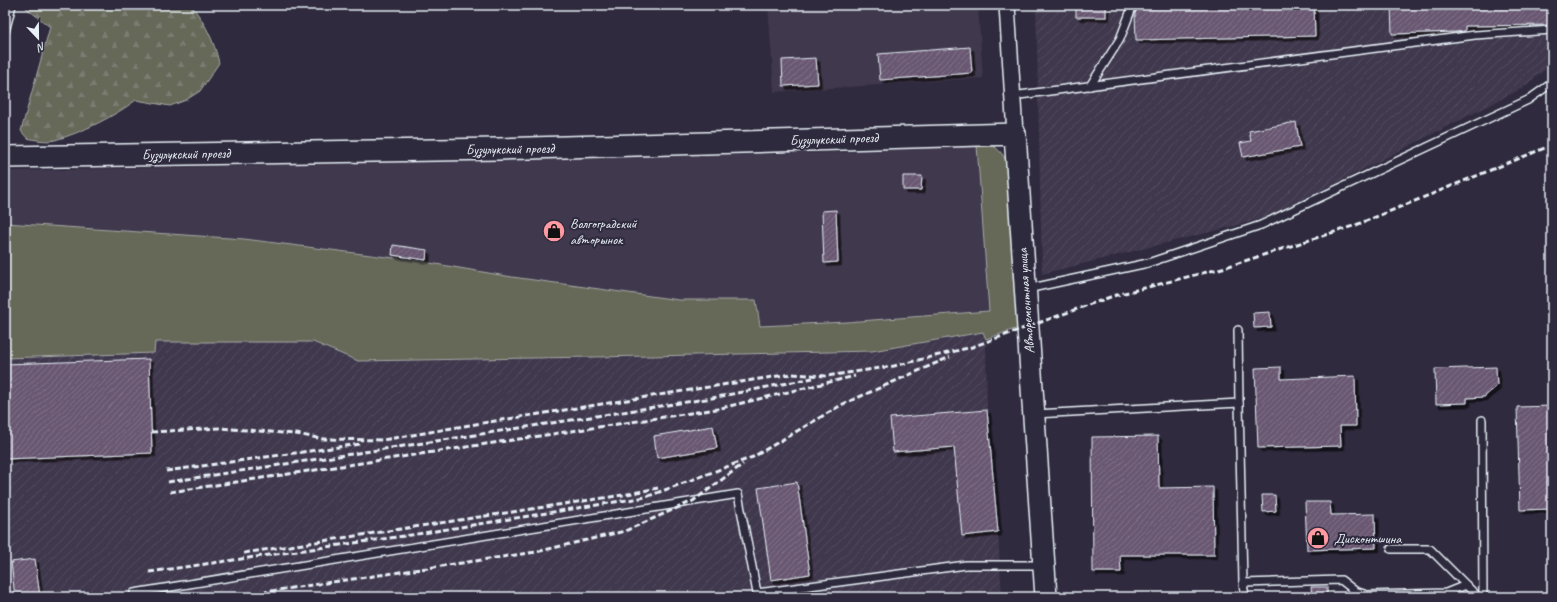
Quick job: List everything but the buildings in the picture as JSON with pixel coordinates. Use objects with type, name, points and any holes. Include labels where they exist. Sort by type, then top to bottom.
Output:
[{"type":"main road","name":"Авторемонтная улица","points":[[1015,134],[1046,597]]},
{"type":"main road","name":"Бузулукский проезд","points":[[5,157],[498,149],[1015,134]]},
{"type":"street","name":"Авторемонтная улица","points":[[1007,5],[1015,134]]},
{"type":"lane","points":[[5,32],[12,5]]},
{"type":"lane","points":[[1090,86],[1120,39],[1133,5]]},
{"type":"lane","points":[[1012,96],[1475,35],[1552,30]]},
{"type":"lane","points":[[1025,289],[1148,263],[1261,225],[1528,100],[1552,83]]},
{"type":"lane","points":[[1238,330],[1244,597]]},
{"type":"lane","points":[[1034,414],[1239,403]]},
{"type":"lane","points":[[1482,420],[1483,597]]},
{"type":"lane","points":[[134,593],[738,494],[756,595],[966,565],[1044,565]]},
{"type":"lane","points":[[1391,550],[1430,549],[1478,597]]},
{"type":"lane","points":[[1243,583],[1341,580],[1355,591],[1367,595],[1446,593],[1466,585]]},
{"type":"shaded area","points":[[768,5],[978,5],[983,78],[774,92]]},
{"type":"shaded area","points":[[1036,5],[1552,5],[1552,64],[1523,88],[1270,217],[1042,274]]},
{"type":"shaded area","name":"Волгоградский авторынок","points":[[977,145],[989,311],[847,322],[760,326],[756,300],[679,300],[512,277],[418,261],[244,239],[5,223],[5,171],[846,152]]},
{"type":"shaded area","points":[[983,332],[986,339],[987,410],[998,532],[1002,597],[5,597],[5,358],[154,353],[155,342],[313,342],[358,361],[872,351]]},
{"type":"green space","points":[[25,5],[191,5],[201,18],[208,32],[219,63],[200,91],[186,100],[170,106],[136,100],[97,123],[65,137],[48,141],[27,138],[21,131],[50,27],[25,7]]},
{"type":"green space","points":[[987,143],[994,146],[1004,156],[1007,163],[1018,328],[986,339],[983,332],[872,351],[358,361],[313,342],[155,342],[154,353],[5,358],[5,223],[244,239],[418,261],[512,277],[679,300],[756,300],[760,326],[847,322],[989,311],[977,145]]},
{"type":"railway","points":[[151,432],[220,428],[296,434],[323,439],[383,440],[791,374],[827,376],[894,366],[972,347],[1113,296],[1226,267],[1356,225],[1552,145]]},
{"type":"railway","points":[[149,572],[411,535],[646,497],[753,457],[843,404],[950,357]]},
{"type":"railway","points":[[170,492],[717,409],[855,376]]},
{"type":"railway","points":[[168,482],[712,398],[813,378]]},
{"type":"railway","points":[[166,471],[360,444]]},
{"type":"railway","points":[[244,595],[536,552],[625,531],[693,501],[743,464]]},
{"type":"railway","points":[[244,553],[623,495],[658,488]]},
{"type":"place","name":"Волгоградский авторынок","points":[[554,231]]},
{"type":"place","name":"Дисконтшина","points":[[1318,538]]}]
